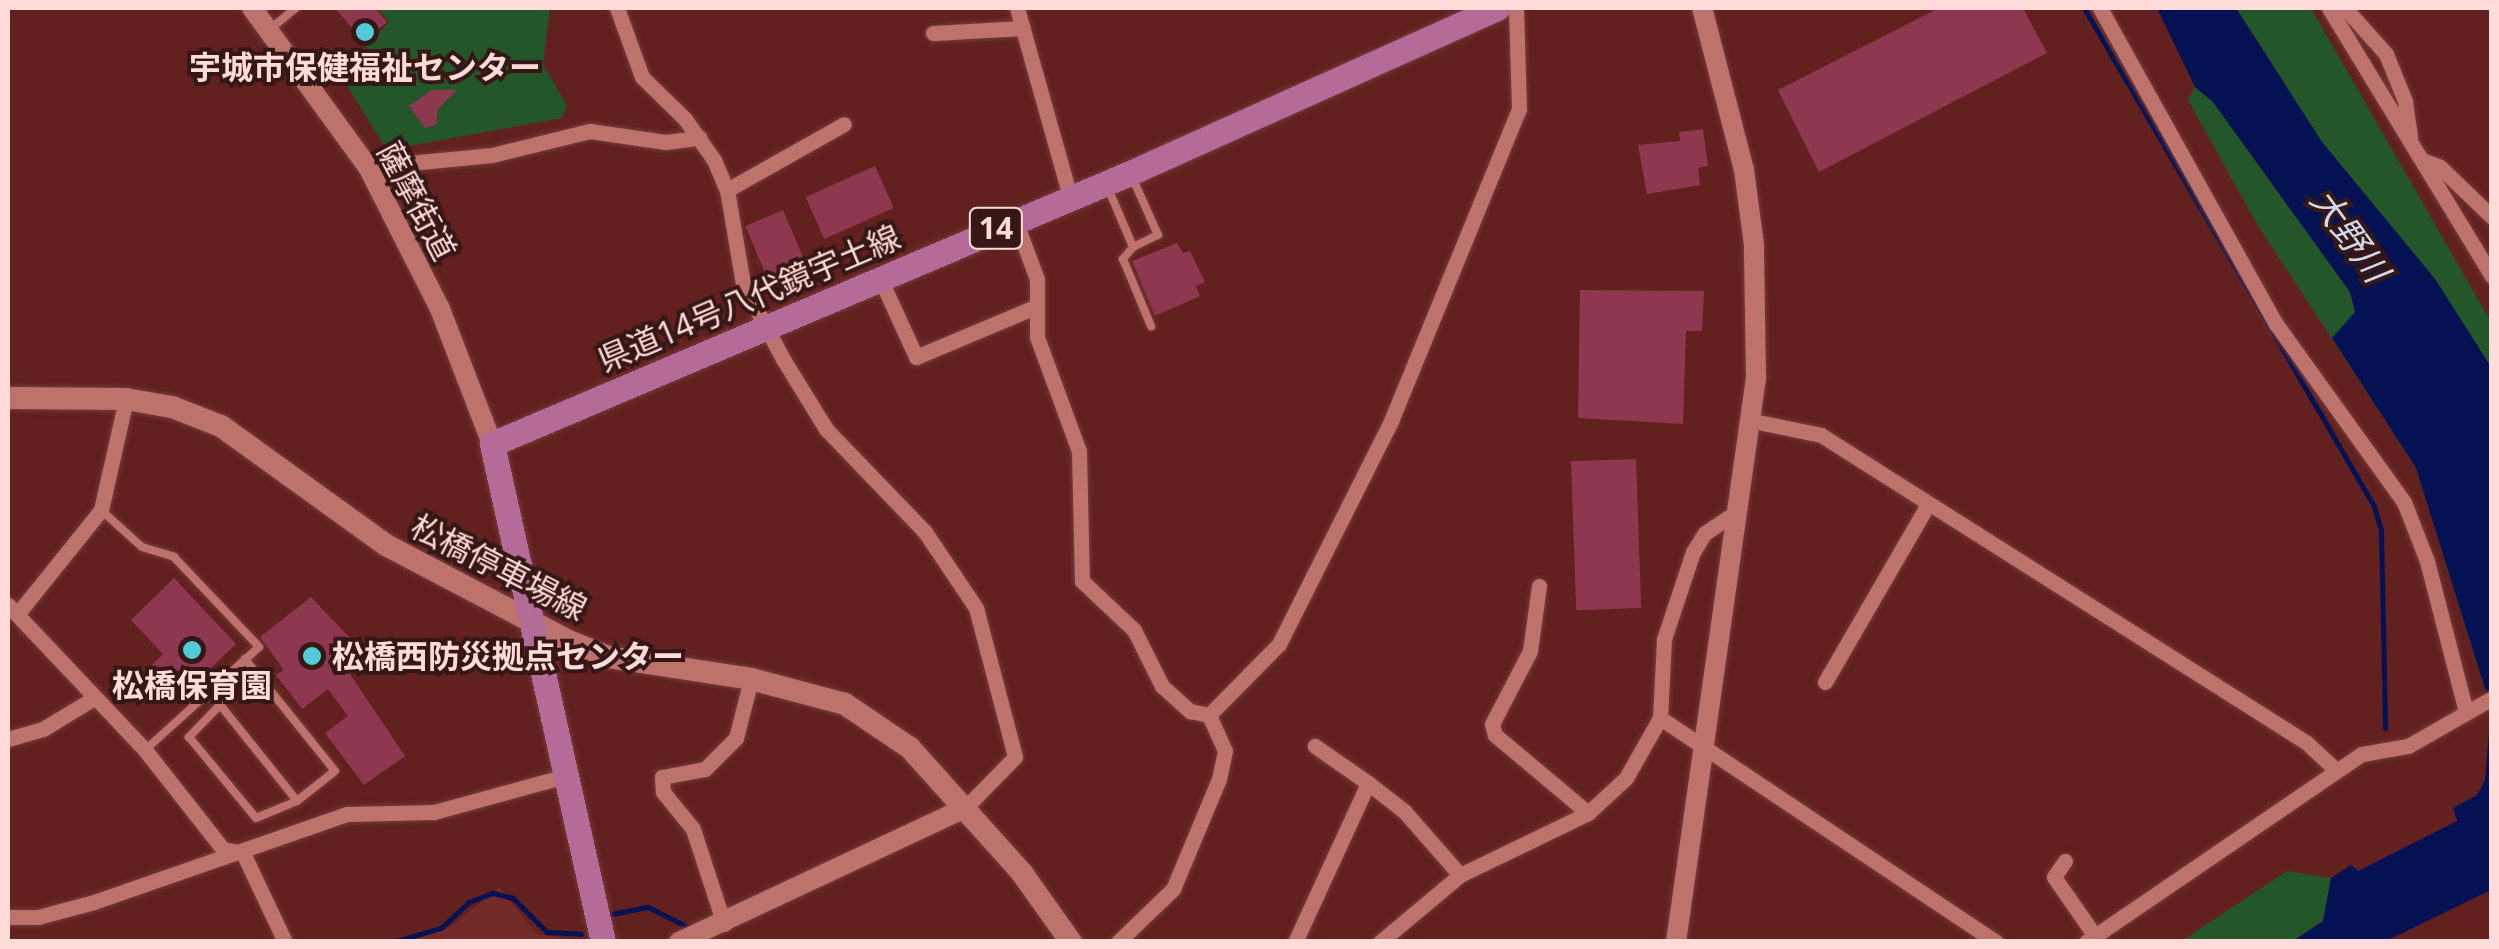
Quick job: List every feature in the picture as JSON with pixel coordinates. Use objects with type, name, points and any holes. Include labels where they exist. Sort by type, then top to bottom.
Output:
[{"type":"main road","name":"県道14号八代鏡宇土線","points":[[492,444],[879,276],[1118,178],[1498,8]]},
{"type":"main road","name":"松橋停車場線","points":[[8,398],[126,399],[221,426],[386,545],[528,620],[608,657],[751,680],[845,704],[879,723],[966,808],[1071,942]]},
{"type":"main road","points":[[492,444],[528,620],[603,942]]},
{"type":"street","name":"薩摩街道","points":[[252,8],[368,167],[440,309],[492,444]]},
{"type":"street","points":[[617,8],[642,77],[700,138],[727,190],[743,284],[765,328],[826,429],[925,532],[976,608],[1015,758],[966,808],[705,934],[694,828],[661,783],[662,777],[705,769],[736,738],[751,680]]},
{"type":"street","points":[[1016,8],[1070,196]]},
{"type":"street","points":[[1209,715],[1279,644],[1391,420],[1519,109],[1516,8]]},
{"type":"street","points":[[1676,942],[1753,421],[1754,245],[1736,132],[1702,8]]},
{"type":"street","points":[[2100,8],[2276,324],[2404,502],[2427,561],[2471,709]]},
{"type":"street","points":[[2329,8],[2492,276]]},
{"type":"street","points":[[2345,8],[2386,54],[2406,102],[2410,140]]},
{"type":"street","points":[[933,33],[1024,28]]},
{"type":"street","points":[[727,190],[844,124]]},
{"type":"street","points":[[368,167],[492,155],[590,131],[665,142],[700,138]]},
{"type":"street","points":[[2422,160],[2440,167],[2492,217]]},
{"type":"street","points":[[1016,220],[1037,279],[1037,337],[1080,451],[1082,582],[1134,630],[1162,686],[1190,711],[1209,715]]},
{"type":"street","points":[[879,276],[916,356],[1035,307]]},
{"type":"street","points":[[126,399],[101,510],[14,608],[146,750],[223,849],[243,853]]},
{"type":"street","points":[[1753,421],[1821,435],[1927,506],[2307,743],[2336,770]]},
{"type":"street","points":[[1825,682],[1927,506]]},
{"type":"street","points":[[1380,942],[1460,875],[1588,812],[1626,778],[1660,718],[1670,611],[1704,533],[1738,511]]},
{"type":"street","points":[[1539,586],[1530,651],[1492,724],[1494,735],[1588,812]]},
{"type":"street","points":[[8,739],[43,729],[94,698]]},
{"type":"street","points":[[2066,861],[2054,877],[2090,939],[2336,770],[2375,749],[2408,746],[2492,698]]},
{"type":"street","points":[[1118,942],[1173,889],[1220,780],[1225,751],[1209,715]]},
{"type":"street","points":[[1660,718],[1996,942]]},
{"type":"street","points":[[1315,746],[1404,810],[1460,875]]},
{"type":"street","points":[[8,917],[38,917],[94,902],[347,814],[434,812],[566,776]]},
{"type":"street","points":[[1295,942],[1368,784]]},
{"type":"street","points":[[243,853],[285,942]]},
{"type":"lane","points":[[270,28],[296,8]]},
{"type":"lane","points":[[1118,178],[1158,235],[1133,247],[1123,259],[1151,326]]},
{"type":"lane","points":[[1118,178],[1133,247]]},
{"type":"lane","points":[[101,510],[142,547],[174,557],[259,647],[146,750]]},
{"type":"lane","points":[[220,705],[189,737],[256,818],[297,801],[335,771],[245,659]]},
{"type":"lane","points":[[209,692],[297,801]]},
{"type":"shaded area","points":[[499,887],[537,934],[583,941],[406,941],[451,927]]},
{"type":"green space","points":[[377,8],[550,8],[543,64],[567,106],[562,118],[387,150],[347,86],[376,66],[365,47],[389,22]]},
{"type":"green space","points":[[2236,8],[2311,8],[2491,322],[2491,367],[2435,279],[2322,142]]},
{"type":"green space","points":[[2195,87],[2213,102],[2350,292],[2492,585],[2491,792],[2458,820],[2453,808],[2477,795],[2485,780],[2491,709],[2416,468],[2255,221],[2188,100]]},
{"type":"green space","points":[[2287,871],[2331,878],[2323,921],[2293,941],[2180,942]]},
{"type":"water","name":"大野川","points":[[2157,8],[2236,8],[2322,142],[2435,279],[2491,367],[2491,708],[2416,468],[2332,338],[2355,312],[2350,292],[2213,102],[2195,87]]},
{"type":"water","points":[[2491,708],[2491,890],[2386,941],[2293,941],[2323,921],[2331,878],[2351,865],[2358,871],[2457,821],[2453,808],[2477,795],[2485,780]]},
{"type":"building","name":"宇城市保健福祉センター","points":[[335,8],[375,8],[387,22],[363,41]]},
{"type":"building","points":[[1939,8],[2023,8],[2047,53],[1819,172],[1778,90]]},
{"type":"building","points":[[432,90],[457,90],[438,109],[436,125],[425,128],[409,106]]},
{"type":"building","points":[[1703,129],[1708,166],[1698,168],[1700,185],[1647,194],[1638,145],[1680,141],[1679,132]]},
{"type":"building","points":[[875,166],[894,208],[824,239],[806,197]]},
{"type":"building","points":[[783,210],[811,276],[773,292],[745,226]]},
{"type":"building","points":[[1177,243],[1183,253],[1190,251],[1205,282],[1196,286],[1200,296],[1155,316],[1132,261]]},
{"type":"building","points":[[1580,290],[1704,291],[1702,331],[1686,331],[1683,424],[1578,418]]},
{"type":"building","points":[[1636,459],[1641,608],[1576,610],[1571,461]]},
{"type":"building","name":"松橋保育園","points":[[174,578],[236,644],[185,693],[150,667],[163,654],[131,620]]},
{"type":"building","points":[[311,597],[370,659],[350,674],[405,756],[364,785],[325,733],[348,716],[328,689],[302,709],[276,675],[284,670],[260,637]]},
{"type":"waterway","points":[[2084,8],[2374,506],[2381,530],[2385,728]]},
{"type":"waterway","points":[[393,942],[441,928],[469,902],[493,893],[513,898],[547,932],[581,934]]},
{"type":"waterway","points":[[611,914],[648,907],[692,929]]},
{"type":"place","name":"宇城市保健福祉センター","points":[[365,32]]},
{"type":"place","name":"松橋保育園","points":[[192,650]]},
{"type":"place","name":"松橋西防災拠点センター","points":[[312,656]]}]
